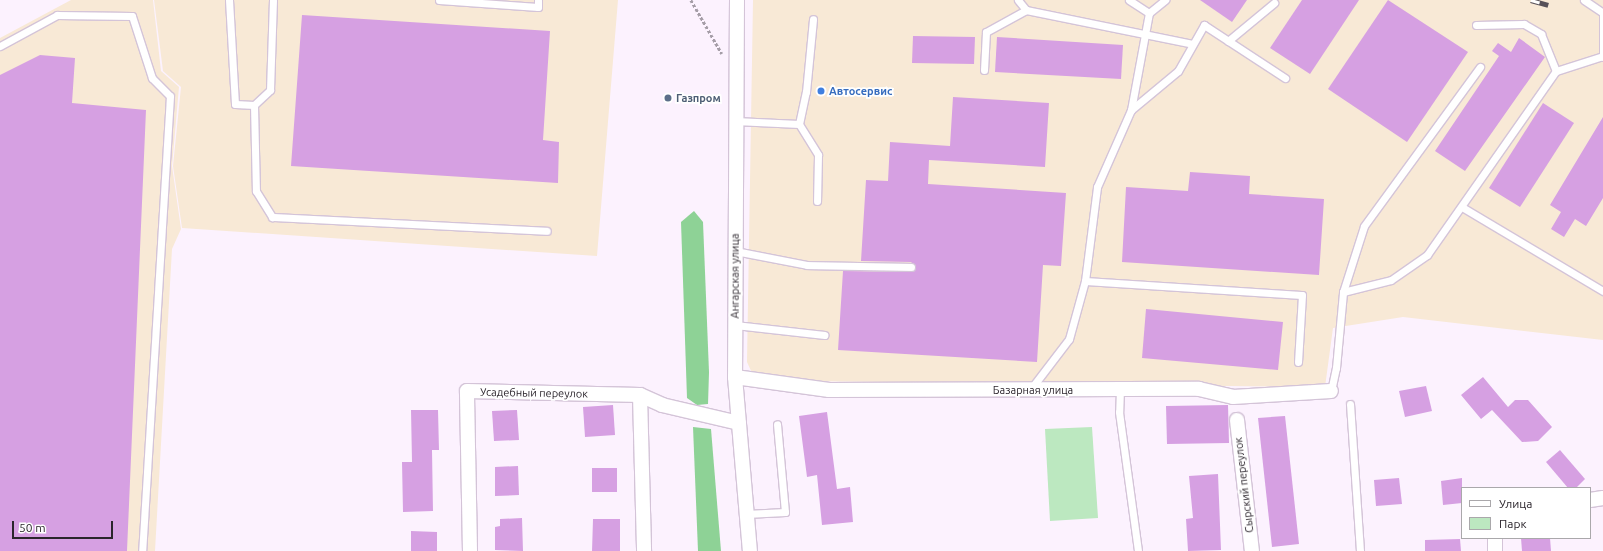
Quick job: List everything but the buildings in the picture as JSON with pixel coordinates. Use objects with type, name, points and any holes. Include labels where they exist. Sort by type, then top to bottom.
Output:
[{"type":"street","name":"Ангарская улица","points":[[737,0],[735,122],[735,377],[750,551]]},
{"type":"street","name":"Базарная улица","points":[[735,377],[829,390],[1200,389],[1233,397],[1331,391]]},
{"type":"street","name":"Усадебный переулок","points":[[470,551],[467,391],[640,396],[662,405],[739,423]]},
{"type":"street","points":[[640,396],[644,551]]},
{"type":"street","name":"Сырский переулок","points":[[1236,420],[1252,551]]},
{"type":"street","points":[[1591,500],[1603,498]]},
{"type":"street","points":[[1495,539],[1496,551]]},
{"type":"lane","points":[[229,0],[235,104],[254,105],[270,90],[273,0]]},
{"type":"lane","points":[[439,0],[538,7],[538,0]]},
{"type":"lane","points":[[1018,0],[1026,10],[1145,36],[1193,44]]},
{"type":"lane","points":[[1129,0],[1149,13]]},
{"type":"lane","points":[[1030,390],[1069,339],[1085,280],[1097,187],[1131,110],[1149,13],[1165,0]]},
{"type":"lane","points":[[1342,292],[1391,280],[1427,255],[1556,71],[1603,56],[1603,13],[1584,0]]},
{"type":"lane","points":[[1228,41],[1274,3]]},
{"type":"lane","points":[[984,70],[986,32],[1026,10]]},
{"type":"lane","points":[[0,46],[57,16],[132,16],[152,78],[170,96],[142,551]]},
{"type":"lane","points":[[813,19],[806,92],[799,124],[818,155],[818,201]]},
{"type":"lane","points":[[1476,25],[1524,24],[1540,34],[1556,71]]},
{"type":"lane","points":[[1131,110],[1178,71],[1204,25],[1285,78]]},
{"type":"lane","points":[[1331,391],[1336,368],[1342,292],[1364,226],[1480,67]]},
{"type":"lane","points":[[254,105],[256,191],[272,217],[547,231]]},
{"type":"lane","points":[[735,122],[799,124]]},
{"type":"lane","points":[[1462,207],[1603,291]]},
{"type":"lane","points":[[735,251],[807,265],[911,267]]},
{"type":"lane","points":[[1085,280],[1302,295],[1298,362]]},
{"type":"lane","points":[[735,325],[824,335]]},
{"type":"lane","points":[[1120,389],[1119,412],[1138,551]]},
{"type":"lane","points":[[1350,404],[1360,551]]},
{"type":"lane","points":[[746,514],[785,512],[777,424]]},
{"type":"path","points":[[691,0],[722,54]]},
{"type":"shaded area","points":[[71,0],[153,0],[161,71],[179,87],[172,166],[181,229],[172,249],[155,551],[0,551],[0,38]]},
{"type":"shaded area","points":[[154,0],[618,0],[597,256],[182,228],[173,166],[181,87],[163,71]]},
{"type":"shaded area","points":[[753,0],[1603,0],[1603,340],[1403,317],[1333,328],[1325,387],[800,381],[752,373],[747,362]]},
{"type":"green space","points":[[694,211],[703,222],[709,372],[708,404],[697,405],[687,398],[681,222]]},
{"type":"green space","points":[[693,427],[711,429],[721,551],[698,551]]},
{"type":"green space","points":[[1092,427],[1098,518],[1050,521],[1045,429]]},
{"type":"railway","points":[[1531,0],[1548,5]]},
{"type":"place","name":"Автосервис","points":[[821,91]]},
{"type":"place","name":"Газпром","points":[[668,98]]}]
